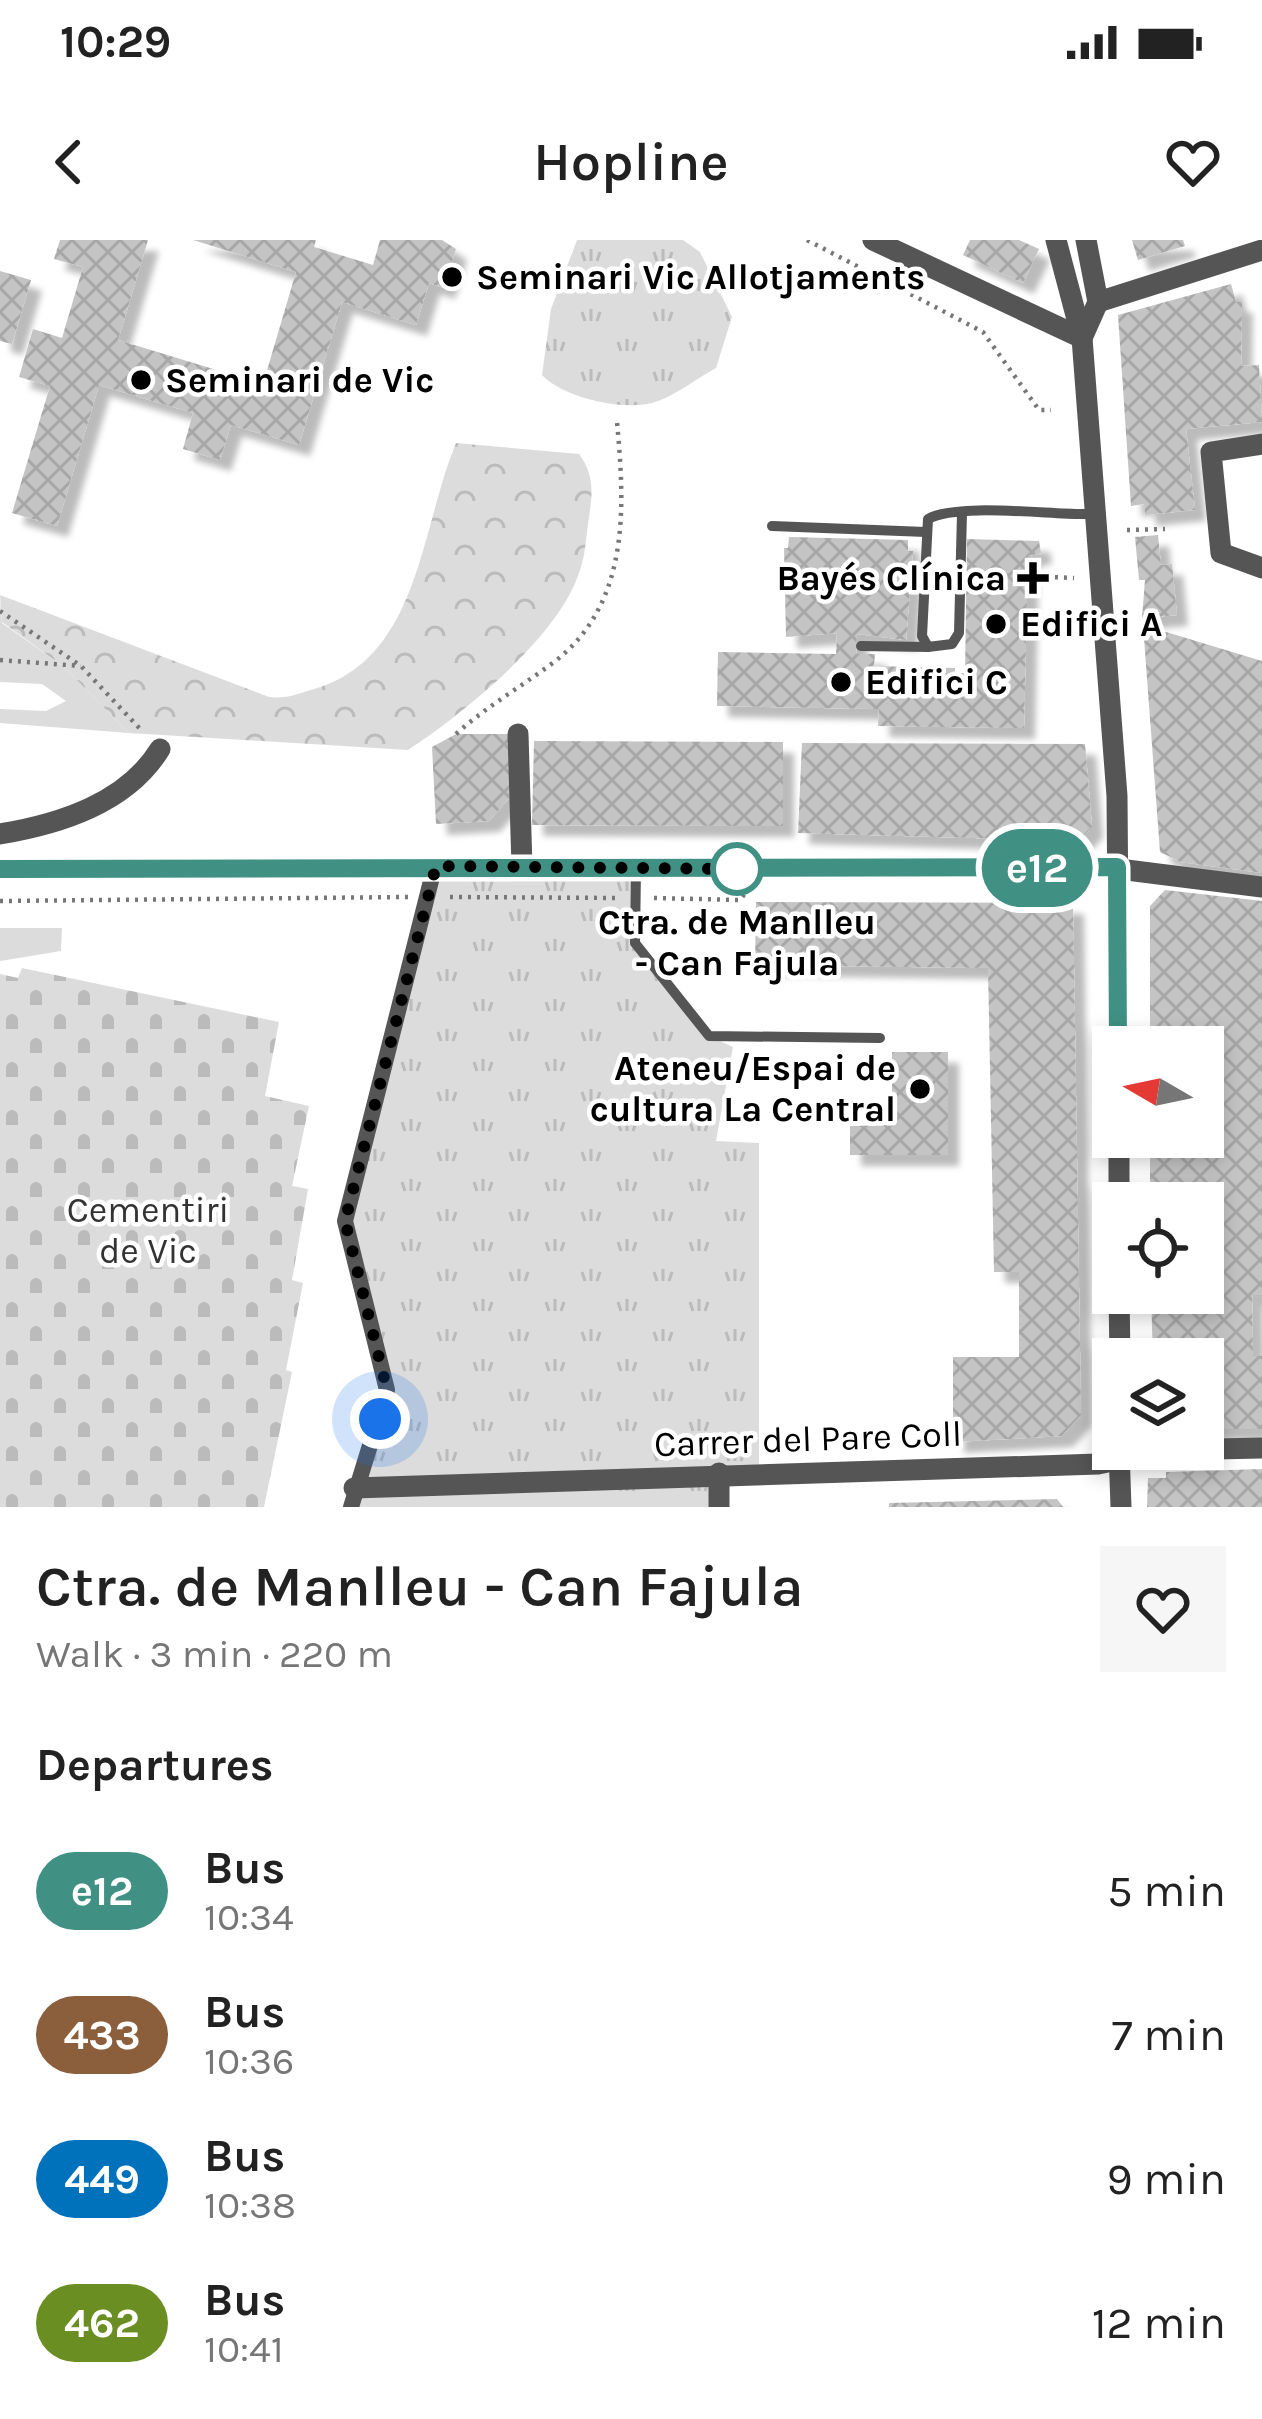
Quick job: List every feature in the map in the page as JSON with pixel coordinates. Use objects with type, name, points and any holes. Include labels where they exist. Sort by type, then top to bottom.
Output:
[{"type":"street","points":[[873,240],[1082,338]]},
{"type":"street","points":[[1057,240],[1082,338],[1117,867],[1118,1026]]},
{"type":"street","points":[[1082,338],[1098,302],[1086,240]]},
{"type":"street","points":[[1098,302],[1262,250]]},
{"type":"street","points":[[1262,444],[1211,452],[1221,553],[1262,568]]},
{"type":"street","points":[[518,734],[522,867]]},
{"type":"street","points":[[0,834],[55,825],[142,778],[160,749]]},
{"type":"street","points":[[352,1497],[374,1447],[387,1390],[345,1221],[436,866]]},
{"type":"street","points":[[0,870],[1117,867],[1262,887]]},
{"type":"street","name":"Carrer del Pare Coll","points":[[1224,1449],[1262,1448]]},
{"type":"street","name":"Carrer del Pare Coll","points":[[352,1497],[719,1473],[1092,1456]]},
{"type":"street","points":[[1120,1470],[1121,1507]]},
{"type":"street","points":[[719,1473],[719,1507]]},
{"type":"lane","points":[[928,647],[922,636],[928,519],[938,513],[1095,514]]},
{"type":"lane","points":[[860,646],[952,644],[959,634],[962,513]]},
{"type":"lane","points":[[772,526],[926,532]]},
{"type":"lane","points":[[636,868],[635,944],[710,1036],[880,1038]]},
{"type":"path","points":[[807,240],[983,332],[1006,359],[1019,388],[1040,410],[1051,410]]},
{"type":"path","points":[[456,734],[556,661],[598,614],[611,588],[618,553],[617,422]]},
{"type":"path","points":[[1127,530],[1165,529]]},
{"type":"path","points":[[1028,576],[1074,578]]},
{"type":"path","points":[[0,611],[81,666],[160,749]]},
{"type":"path","points":[[0,660],[81,666]]},
{"type":"path","points":[[0,901],[740,900],[763,870]]},
{"type":"green space","points":[[577,240],[683,240],[700,252],[732,317],[716,368],[665,398],[630,405],[580,396],[542,375],[551,309]]},
{"type":"green space","points":[[456,443],[579,454],[591,487],[585,548],[569,595],[532,646],[456,716],[408,750],[129,733],[64,667],[2,622],[0,595],[269,697],[314,689],[349,673],[375,650],[396,621]]},
{"type":"green space","points":[[0,600],[2,623],[64,667],[129,733],[0,723],[0,709],[46,711],[66,701],[42,684],[0,682]]},
{"type":"green space","points":[[435,865],[636,868],[635,944],[709,1036],[733,1047],[716,1141],[759,1143],[759,1472],[720,1474],[719,1507],[351,1507],[387,1390],[351,1259],[350,1188]]},
{"type":"green space","points":[[0,928],[62,928],[61,951],[0,961]]},
{"type":"green space","name":"Cementiri de Vic","points":[[22,968],[279,1022],[265,1096],[309,1106],[292,1186],[308,1189],[292,1280],[303,1283],[286,1370],[292,1372],[264,1507],[0,1507],[0,974],[18,978]]},
{"type":"building","name":"Seminari de Vic","points":[[60,240],[148,240],[118,340],[263,384],[296,272],[193,240],[316,240],[314,247],[373,265],[380,240],[442,240],[456,249],[444,288],[429,283],[416,325],[342,302],[299,445],[231,425],[220,460],[183,449],[193,413],[99,385],[57,526],[12,513],[50,386],[19,377],[33,329],[62,338],[83,267],[54,259]]},
{"type":"building","points":[[970,240],[1019,240],[1039,249],[1023,283],[963,255]]},
{"type":"building","points":[[1132,240],[1183,240],[1185,246],[1138,260]]},
{"type":"building","points":[[0,271],[31,280],[12,344],[0,341]]},
{"type":"building","points":[[1231,284],[1236,302],[1242,302],[1241,366],[1259,365],[1262,422],[1186,429],[1195,510],[1145,515],[1144,504],[1131,506],[1118,315]]},
{"type":"building","points":[[1158,535],[1161,565],[1172,564],[1177,615],[1142,618],[1145,580],[1139,580],[1135,537]]},
{"type":"building","points":[[789,537],[908,540],[908,551],[913,551],[906,640],[857,634],[856,654],[875,654],[874,666],[955,668],[955,673],[965,673],[967,539],[1039,541],[1041,553],[1028,556],[1024,728],[878,726],[879,709],[717,706],[718,652],[836,654],[837,633],[786,637],[784,548],[788,548]]},
{"type":"building","points":[[1143,625],[1262,661],[1262,873],[1181,862],[1160,852]]},
{"type":"building","points":[[456,734],[510,734],[509,798],[489,821],[436,824],[432,747]]},
{"type":"building","points":[[534,741],[783,742],[783,826],[532,825]]},
{"type":"building","points":[[802,743],[1085,744],[1092,827],[1079,841],[798,833]]},
{"type":"building","points":[[1165,890],[1262,901],[1262,1295],[1252,1295],[1253,1356],[1262,1356],[1262,1429],[1224,1429],[1224,1338],[1152,1338],[1152,1314],[1224,1314],[1224,1182],[1150,1182],[1150,1158],[1224,1158],[1224,1026],[1150,1026],[1150,906]]},
{"type":"building","points":[[756,902],[1073,903],[1081,1415],[1062,1436],[953,1442],[953,1357],[1019,1357],[1019,1272],[994,1272],[988,968],[755,965]]},
{"type":"building","name":"Ateneu/Espai de cultura La Central","points":[[892,1052],[948,1052],[948,1155],[850,1155],[850,1126],[892,1125]]},
{"type":"building","points":[[1262,1469],[1262,1507],[1147,1507],[1148,1478],[1166,1478],[1166,1472]]},
{"type":"building","points":[[1057,1499],[1063,1507],[889,1507],[889,1503]]},
{"type":"bus line","name":"e12","points":[[0,869],[1117,867],[1118,1026]]},
{"type":"place","name":"Seminari Vic Allotjaments","points":[[452,277]]},
{"type":"place","name":"Seminari de Vic","points":[[141,380]]},
{"type":"place","name":"Bayés Clínica","points":[[1033,578]]},
{"type":"place","name":"Edifici A","points":[[996,624]]},
{"type":"place","name":"Edifici C","points":[[841,682]]},
{"type":"place","name":"Ctra. de Manlleu - Can Fajula","points":[[737,869]]},
{"type":"place","name":"Ateneu/Espai de cultura La Central","points":[[920,1089]]},
{"type":"route","points":[[380,1419],[387,1390],[345,1221],[436,866],[737,869]]}]
